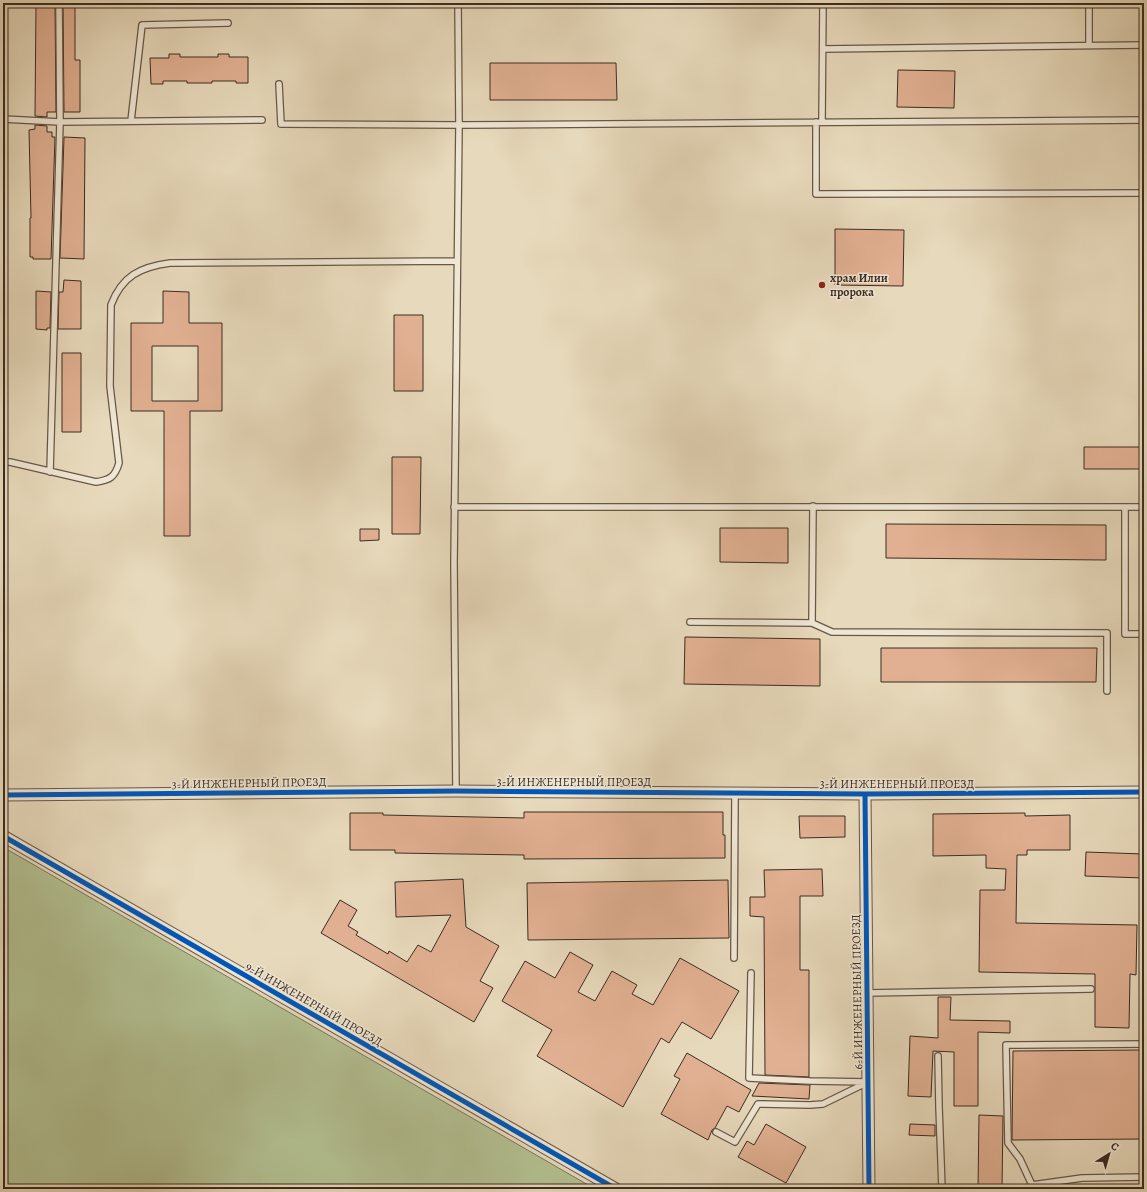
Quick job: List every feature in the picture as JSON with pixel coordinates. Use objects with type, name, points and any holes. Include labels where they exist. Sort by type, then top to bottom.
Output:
[{"type":"street","name":"3-Й ИНЖЕНЕРНЫЙ ПРОЕЗД","points":[[3,795],[456,791],[865,794],[1144,792]]},
{"type":"street","name":"6-Й ИНЖЕНЕРНЫЙ ПРОЕЗД","points":[[865,794],[869,1189]]},
{"type":"street","name":"9-Й ИНЖЕНЕРНЫЙ ПРОЕЗД","points":[[3,836],[616,1189]]},
{"type":"lane","points":[[50,472],[60,122],[59,3]]},
{"type":"lane","points":[[456,791],[454,507],[459,125],[458,3]]},
{"type":"lane","points":[[822,122],[823,3]]},
{"type":"lane","points":[[1089,3],[1089,45]]},
{"type":"lane","points":[[130,121],[142,25],[228,23]]},
{"type":"lane","points":[[823,50],[1144,44]]},
{"type":"lane","points":[[279,84],[281,124],[459,125],[1144,120]]},
{"type":"lane","points":[[3,119],[60,122],[262,120]]},
{"type":"lane","points":[[816,122],[816,194],[1144,193]]},
{"type":"lane","points":[[3,462],[10,462],[96,482],[107,481],[116,473],[119,463],[110,386],[111,305],[116,293],[125,280],[138,271],[155,265],[170,263],[457,261]]},
{"type":"lane","points":[[812,623],[813,506]]},
{"type":"lane","points":[[454,507],[1144,507]]},
{"type":"lane","points":[[1126,507],[1125,634],[1144,634]]},
{"type":"lane","points":[[690,622],[812,623],[832,632],[1107,633],[1107,691]]},
{"type":"lane","points":[[734,958],[735,793]]},
{"type":"lane","points":[[751,973],[749,1078],[868,1082]]},
{"type":"lane","points":[[867,993],[1091,989]]},
{"type":"lane","points":[[1144,1044],[1006,1045],[1008,1143],[1020,1159],[1030,1187],[1082,1178],[1144,1177]]},
{"type":"lane","points":[[938,1056],[942,1189]]},
{"type":"lane","points":[[716,1132],[735,1142],[758,1104],[823,1104],[868,1082]]},
{"type":"green space","points":[[3,847],[595,1189],[3,1188]]},
{"type":"building","points":[[36,3],[55,3],[56,112],[47,112],[47,117],[35,116]]},
{"type":"building","points":[[63,3],[75,3],[75,60],[80,60],[80,112],[64,112]]},
{"type":"building","points":[[169,54],[180,54],[180,57],[218,57],[218,54],[229,54],[229,57],[248,57],[248,83],[236,83],[236,81],[187,83],[187,81],[163,81],[163,84],[151,84],[150,58],[169,58]]},
{"type":"building","points":[[490,63],[616,63],[617,100],[490,100]]},
{"type":"building","points":[[898,70],[955,71],[954,108],[897,107]]},
{"type":"building","points":[[35,125],[47,126],[47,132],[52,132],[52,137],[55,137],[51,259],[33,259],[33,257],[30,257],[31,218],[29,130],[35,129]]},
{"type":"building","points":[[64,137],[85,138],[84,259],[60,258]]},
{"type":"building","points":[[835,229],[904,230],[903,286],[835,285]]},
{"type":"building","points":[[64,280],[81,281],[81,329],[58,329],[59,292],[63,292]]},
{"type":"building","points":[[36,291],[51,292],[50,328],[47,328],[47,330],[36,329]]},
{"type":"building","points":[[163,291],[189,292],[189,323],[222,323],[222,411],[190,411],[190,536],[164,536],[164,411],[131,411],[131,323],[163,323]],"holes":[[[152,346],[198,346],[198,401],[152,401]]]},
{"type":"building","points":[[394,315],[423,315],[423,391],[394,391]]},
{"type":"building","points":[[62,353],[81,353],[81,432],[62,432]]},
{"type":"building","points":[[1084,447],[1144,447],[1144,458],[1140,459],[1140,469],[1084,469]]},
{"type":"building","points":[[392,457],[421,457],[420,534],[392,534]]},
{"type":"building","points":[[886,524],[1106,525],[1106,560],[886,558]]},
{"type":"building","points":[[720,528],[788,528],[788,563],[720,562]]},
{"type":"building","points":[[360,529],[379,529],[379,540],[360,541]]},
{"type":"building","points":[[685,637],[820,639],[820,686],[684,684]]},
{"type":"building","points":[[881,648],[1097,648],[1096,682],[881,682]]},
{"type":"building","points":[[524,812],[723,812],[725,858],[524,859],[524,855],[395,853],[395,850],[350,850],[350,813],[524,818]]},
{"type":"building","points":[[1025,813],[1025,816],[1070,815],[1070,850],[1027,850],[1027,855],[1017,855],[1016,923],[1137,925],[1136,975],[1130,974],[1129,1028],[1095,1027],[1095,974],[979,972],[980,890],[1005,890],[1006,869],[986,868],[986,855],[933,856],[933,814]]},
{"type":"building","points":[[799,816],[845,816],[845,837],[800,838]]},
{"type":"building","points":[[1086,852],[1144,854],[1144,878],[1085,876]]},
{"type":"building","points":[[822,869],[823,896],[800,896],[800,970],[809,970],[809,1077],[765,1075],[764,917],[750,916],[750,897],[765,897],[764,870]]},
{"type":"building","points":[[463,879],[466,927],[499,946],[480,981],[493,988],[474,1022],[321,933],[340,900],[357,910],[348,926],[358,932],[356,935],[388,954],[389,951],[407,962],[418,945],[431,952],[451,915],[396,917],[395,882]]},
{"type":"building","points":[[728,880],[729,938],[528,940],[527,883]]},
{"type":"building","points":[[570,952],[593,965],[578,992],[595,1001],[612,971],[637,985],[632,994],[653,1005],[680,958],[739,991],[711,1039],[682,1022],[669,1043],[661,1038],[623,1107],[537,1056],[552,1030],[502,1001],[525,961],[555,978]]},
{"type":"building","points":[[938,997],[951,997],[950,1020],[1010,1021],[1010,1033],[978,1032],[978,1106],[954,1106],[954,1052],[933,1051],[931,1097],[908,1096],[910,1036],[938,1038]]},
{"type":"building","points":[[1144,1050],[1144,1139],[1012,1140],[1013,1051]]},
{"type":"building","points":[[687,1053],[751,1090],[739,1112],[727,1106],[715,1128],[712,1130],[708,1140],[661,1114],[680,1079],[674,1076]]},
{"type":"building","points":[[759,1083],[810,1085],[809,1099],[752,1096]]},
{"type":"building","points":[[979,1115],[1003,1116],[1002,1189],[978,1189]]},
{"type":"building","points":[[766,1124],[806,1147],[786,1183],[738,1157],[747,1141],[754,1145]]},
{"type":"building","points":[[910,1124],[935,1125],[935,1136],[909,1135]]},
{"type":"cycle path","points":[[3,795],[456,791],[865,794],[1144,792]]},
{"type":"cycle path","points":[[865,794],[869,1189]]},
{"type":"cycle path","points":[[3,836],[616,1189]]},
{"type":"place","name":"храм Илии пророка","points":[[822,285]]}]
